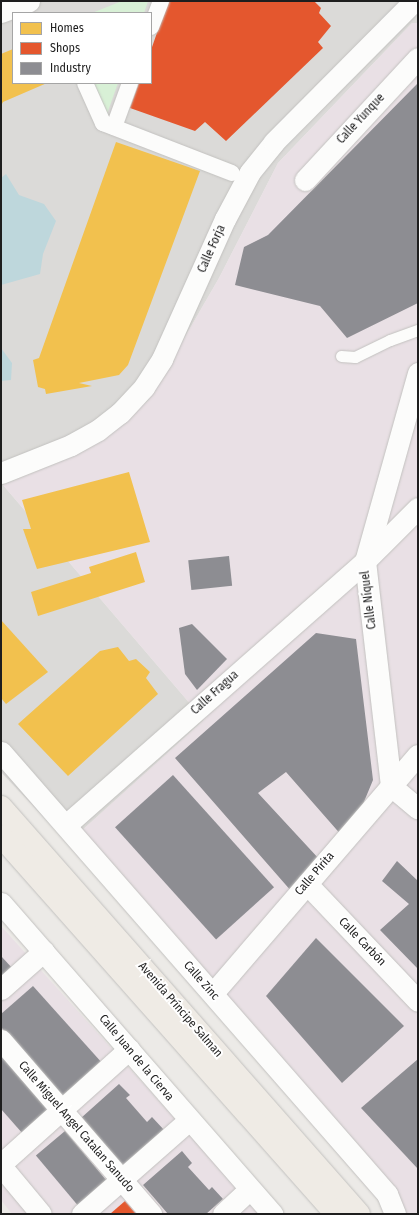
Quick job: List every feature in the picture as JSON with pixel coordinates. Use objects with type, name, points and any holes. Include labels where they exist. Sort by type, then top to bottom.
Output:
[{"type":"main road","name":"Avenida Príncipe Salman","points":[[1,806],[359,1214]]},
{"type":"main road","name":"Avenida Príncipe Salman","points":[[1,836],[336,1214]]},
{"type":"street","points":[[1,12],[29,1]]},
{"type":"street","points":[[152,24],[161,1]]},
{"type":"street","name":"Calle Forja","points":[[1,473],[71,445],[98,430],[120,413],[144,387],[165,353],[225,219],[250,172],[274,142],[414,1]]},
{"type":"street","name":"Calle Yunque","points":[[305,180],[418,58]]},
{"type":"street","points":[[85,84],[103,123],[232,173]]},
{"type":"street","points":[[114,127],[130,84]]},
{"type":"street","name":"Calle Níquel","points":[[391,786],[364,561],[418,373]]},
{"type":"street","points":[[364,561],[418,508]]},
{"type":"street","name":"Calle Fragua","points":[[66,825],[364,561]]},
{"type":"street","name":"Calle Zinc","points":[[1,752],[387,1194],[395,1214]]},
{"type":"street","name":"Calle Pirita","points":[[213,994],[418,755]]},
{"type":"street","points":[[391,786],[418,809]]},
{"type":"street","name":"Calle Carbón","points":[[307,884],[418,1001]]},
{"type":"street","name":"Calle Juan de la Cierva","points":[[1,903],[129,1049],[249,1190],[272,1214]]},
{"type":"street","points":[[1,990],[44,951]]},
{"type":"street","name":"Calle Miguel Angel Catalan Sanudo","points":[[1,1040],[151,1214]]},
{"type":"street","points":[[41,1214],[1,1165],[129,1049]]},
{"type":"street","points":[[82,1214],[189,1120]]},
{"type":"street","points":[[223,1214],[249,1190]]},
{"type":"lane","points":[[341,356],[355,357],[390,340],[418,330]]},
{"type":"shaded area","points":[[1,1],[418,1],[418,23],[412,23],[278,163],[219,278],[148,401],[82,452],[3,485],[204,720],[68,843],[1,772]]},
{"type":"shaded area","points":[[412,23],[418,23],[418,1214],[390,1214],[68,843],[204,720],[3,485],[82,452],[148,401],[219,278],[278,163]]},
{"type":"shaded area","points":[[1,926],[261,1214],[12,1214],[1,1200]]},
{"type":"green space","points":[[122,1],[148,1],[144,12],[94,12]]},
{"type":"green space","points":[[94,84],[118,84],[107,114]]},
{"type":"water","points":[[6,174],[19,195],[44,204],[56,221],[43,254],[40,274],[1,285],[1,178]]},
{"type":"water","points":[[1,348],[12,363],[11,380],[1,381]]},
{"type":"building: Homes","points":[[263,1],[298,1],[325,26],[222,128],[179,82]]},
{"type":"building: Homes","points":[[12,49],[12,84],[45,84],[3,102],[1,106],[1,54]]},
{"type":"building: Homes","points":[[116,142],[200,171],[128,365],[119,375],[79,383],[92,386],[46,394],[45,389],[38,387],[33,360],[39,358]]},
{"type":"building: Homes","points":[[129,472],[150,542],[37,569],[23,529],[31,529],[22,500]]},
{"type":"building: Homes","points":[[136,552],[145,582],[38,616],[31,592],[91,573],[89,567]]},
{"type":"building: Homes","points":[[1,620],[48,672],[6,704],[1,698]]},
{"type":"building: Homes","points":[[118,647],[129,661],[136,659],[150,672],[146,678],[158,694],[68,776],[18,724],[100,651]]},
{"type":"building: Shops","points":[[168,1],[314,1],[321,8],[319,13],[331,26],[318,42],[323,48],[226,141],[205,122],[195,131],[130,108],[139,84],[152,84],[152,47]]},
{"type":"building: Shops","points":[[125,1201],[136,1214],[110,1214]]},
{"type":"building: Industry","points":[[418,83],[418,303],[347,338],[320,306],[235,285],[244,247],[268,235]]},
{"type":"building: Industry","points":[[229,556],[232,586],[191,590],[188,560]]},
{"type":"building: Industry","points":[[192,624],[227,659],[197,690],[185,674],[179,628]]},
{"type":"building: Industry","points":[[316,633],[356,639],[373,780],[361,809],[343,837],[286,772],[258,793],[320,860],[292,892],[175,758]]},
{"type":"building: Industry","points":[[173,775],[274,887],[216,939],[115,827]]},
{"type":"building: Industry","points":[[397,861],[418,881],[418,969],[380,930],[409,904],[382,881]]},
{"type":"building: Industry","points":[[316,938],[404,1026],[342,1083],[266,996]]},
{"type":"building: Industry","points":[[1,956],[13,969],[1,980]]},
{"type":"building: Industry","points":[[33,986],[103,1064],[63,1100],[1,1027],[1,1014]]},
{"type":"building: Industry","points":[[1,1051],[52,1108],[23,1134],[1,1109]]},
{"type":"building: Industry","points":[[418,1059],[418,1169],[361,1108]]},
{"type":"building: Industry","points":[[119,1084],[130,1095],[126,1098],[147,1122],[152,1117],[165,1131],[125,1167],[81,1118]]},
{"type":"building: Industry","points":[[65,1131],[107,1181],[78,1205],[36,1155]]},
{"type":"building: Industry","points":[[182,1151],[192,1163],[188,1167],[209,1190],[212,1187],[223,1199],[206,1214],[168,1214],[143,1185]]}]
